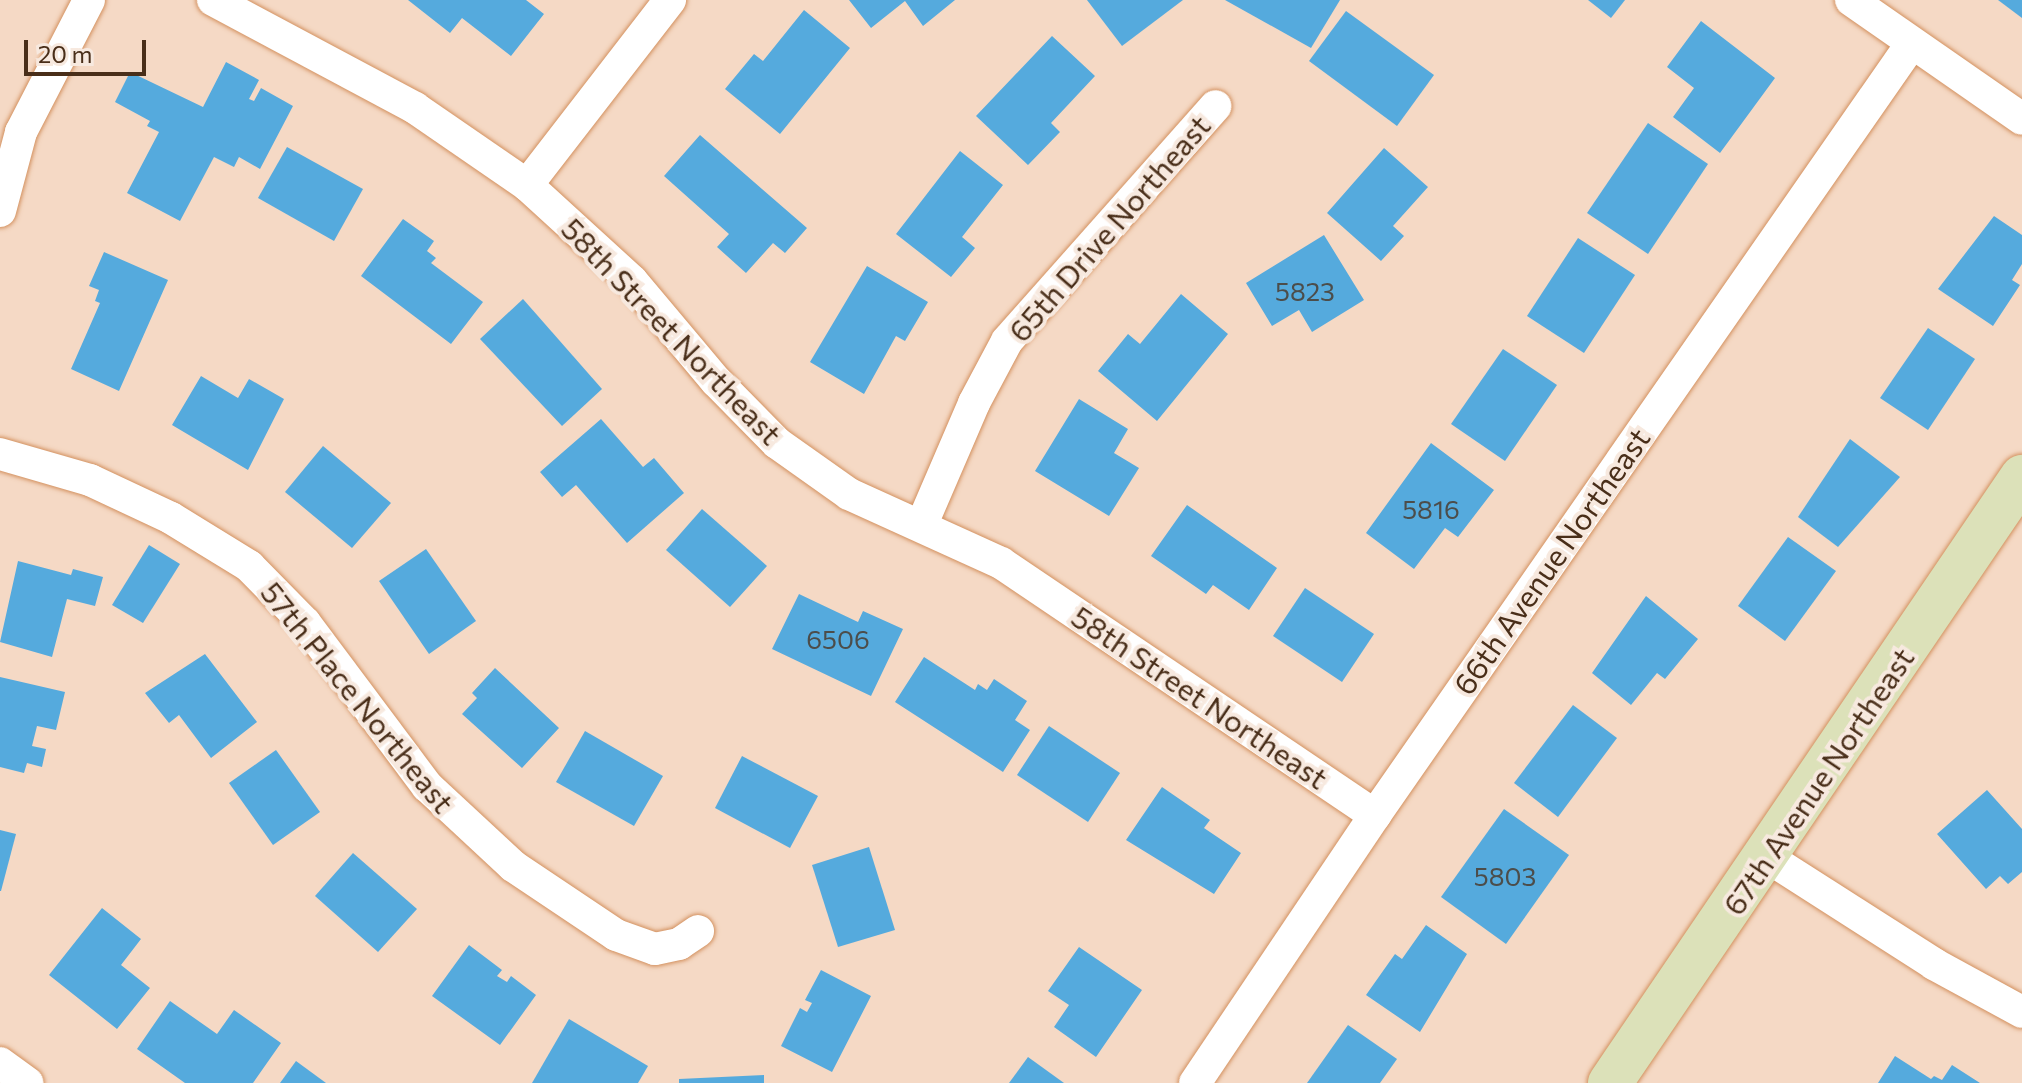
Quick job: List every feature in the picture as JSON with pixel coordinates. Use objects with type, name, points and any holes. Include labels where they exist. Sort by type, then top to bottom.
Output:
[{"type":"street","points":[[0,211],[21,132],[89,0]]},
{"type":"street","name":"58th Street Northeast","points":[[213,0],[415,108],[527,185],[632,281],[716,381],[777,443],[849,494],[922,524],[1001,563],[1375,815]]},
{"type":"street","points":[[527,185],[670,0]]},
{"type":"street","points":[[1851,0],[2022,119]]},
{"type":"street","name":"66th Avenue Northeast","points":[[1195,1083],[1375,815],[1912,43]]},
{"type":"street","name":"65th Drive Northeast","points":[[922,524],[974,403],[1007,341],[1216,106]]},
{"type":"street","name":"57th Place Northeast","points":[[0,454],[90,480],[171,518],[249,566],[305,623],[427,786],[467,828],[526,875],[616,935],[655,949],[679,944],[698,931]]},
{"type":"street","name":"67th Avenue Northeast","points":[[1610,1083],[1767,857],[2022,477]]},
{"type":"street","points":[[1767,857],[1934,964],[2022,1012]]},
{"type":"street","points":[[0,1063],[28,1083]]},
{"type":"building","points":[[408,0],[526,0],[544,14],[511,56],[462,18],[450,33]]},
{"type":"building","points":[[849,0],[955,0],[923,26],[905,1],[871,28]]},
{"type":"building","points":[[1087,0],[1183,0],[1122,46]]},
{"type":"building","points":[[1225,0],[1340,0],[1311,48]]},
{"type":"building","points":[[1588,0],[1625,0],[1611,18]]},
{"type":"building","points":[[1998,0],[2022,0],[2022,18]]},
{"type":"building","points":[[804,10],[850,48],[780,134],[725,89],[754,54],[763,61]]},
{"type":"building","points":[[1346,11],[1434,75],[1397,126],[1309,61]]},
{"type":"building","points":[[1701,21],[1775,78],[1720,153],[1673,117],[1694,88],[1667,67]]},
{"type":"building","points":[[1052,36],[1095,76],[1051,123],[1060,132],[1028,165],[976,116]]},
{"type":"building","points":[[226,62],[259,80],[249,99],[254,101],[261,88],[293,106],[260,169],[239,157],[234,167],[214,157],[180,221],[127,193],[159,132],[147,126],[150,121],[115,102],[130,72],[203,107]]},
{"type":"building","points":[[1648,123],[1708,164],[1648,254],[1587,213]]},
{"type":"building","points":[[700,135],[807,228],[785,253],[773,243],[746,273],[717,247],[729,234],[664,176]]},
{"type":"building","points":[[287,147],[363,189],[334,241],[258,198]]},
{"type":"building","points":[[1384,148],[1428,187],[1393,226],[1404,236],[1381,261],[1327,213]]},
{"type":"building","points":[[960,151],[1003,185],[962,237],[975,248],[951,277],[896,234]]},
{"type":"building","points":[[1994,216],[2022,235],[2022,264],[2012,280],[2020,285],[1993,326],[1938,289]]},
{"type":"building","points":[[403,219],[434,241],[427,251],[436,258],[431,263],[483,302],[451,344],[361,276]]},
{"type":"building","points":[[1324,235],[1364,300],[1312,332],[1299,310],[1272,326],[1246,283]]},
{"type":"building","points":[[1578,238],[1635,275],[1584,353],[1527,316]]},
{"type":"building","points":[[104,252],[168,280],[119,391],[71,369],[100,303],[95,301],[99,290],[89,286]]},
{"type":"building","points":[[867,266],[928,302],[905,341],[896,336],[864,394],[810,362]]},
{"type":"building","points":[[1181,294],[1228,334],[1157,421],[1098,371],[1128,334],[1140,344]]},
{"type":"building","points":[[523,299],[602,389],[562,426],[480,339]]},
{"type":"building","points":[[1928,328],[1975,359],[1928,430],[1880,398]]},
{"type":"building","points":[[1503,349],[1557,385],[1505,461],[1451,424]]},
{"type":"building","points":[[201,376],[238,398],[249,379],[284,399],[248,470],[172,425]]},
{"type":"building","points":[[1079,399],[1128,429],[1114,453],[1139,468],[1109,516],[1035,471]]},
{"type":"building","points":[[601,419],[643,467],[654,458],[684,493],[627,543],[576,485],[562,497],[540,472]]},
{"type":"building","points":[[1850,439],[1900,477],[1838,547],[1798,517]]},
{"type":"building","points":[[1431,443],[1494,490],[1458,537],[1445,528],[1414,569],[1366,533]]},
{"type":"building","points":[[323,446],[391,503],[352,548],[285,492]]},
{"type":"building","points":[[1187,505],[1277,568],[1249,610],[1213,585],[1206,594],[1151,556]]},
{"type":"building","points":[[702,509],[767,566],[730,607],[666,550]]},
{"type":"building","points":[[1788,537],[1836,571],[1785,641],[1738,606]]},
{"type":"building","points":[[149,545],[180,564],[143,623],[112,605]]},
{"type":"building","points":[[426,549],[476,621],[429,654],[379,581]]},
{"type":"building","points":[[18,561],[71,575],[73,569],[103,577],[95,606],[67,599],[52,657],[0,642]]},
{"type":"building","points":[[1305,588],[1374,634],[1342,682],[1273,636]]},
{"type":"building","points":[[799,594],[858,622],[863,611],[903,629],[871,696],[772,649]]},
{"type":"building","points":[[1646,596],[1698,639],[1665,679],[1657,673],[1631,705],[1592,673]]},
{"type":"building","points":[[205,654],[257,722],[211,758],[179,715],[169,723],[145,693]]},
{"type":"building","points":[[924,657],[975,690],[978,684],[987,690],[994,679],[1027,701],[1015,720],[1030,730],[1003,772],[895,702]]},
{"type":"building","points":[[495,668],[559,728],[522,768],[462,714],[477,698],[472,693]]},
{"type":"building","points":[[0,677],[65,692],[56,730],[37,726],[32,746],[46,749],[42,767],[27,763],[24,773],[0,767]]},
{"type":"building","points":[[1573,705],[1617,738],[1558,817],[1514,783]]},
{"type":"building","points":[[1049,726],[1120,773],[1088,822],[1017,775]]},
{"type":"building","points":[[585,731],[663,776],[634,826],[556,782]]},
{"type":"building","points":[[276,750],[320,812],[273,845],[229,783]]},
{"type":"building","points":[[742,756],[818,796],[790,848],[715,808]]},
{"type":"building","points":[[1162,787],[1210,820],[1204,828],[1241,853],[1214,894],[1126,840]]},
{"type":"building","points":[[1987,790],[2022,829],[2022,872],[2008,884],[2000,876],[1986,889],[1937,834]]},
{"type":"building","points":[[1504,809],[1569,855],[1506,944],[1441,897]]},
{"type":"building","points":[[0,830],[16,834],[1,891],[0,891]]},
{"type":"building","points":[[869,847],[895,930],[838,947],[812,865]]},
{"type":"building","points":[[353,853],[417,909],[378,952],[315,896]]},
{"type":"building","points":[[102,908],[141,939],[121,965],[150,988],[117,1029],[49,975]]},
{"type":"building","points":[[1426,925],[1467,954],[1420,1032],[1366,995],[1395,954],[1402,959]]},
{"type":"building","points":[[469,945],[502,970],[497,976],[507,982],[511,976],[536,995],[500,1045],[432,996]]},
{"type":"building","points":[[1079,947],[1142,990],[1096,1057],[1054,1027],[1069,1005],[1048,991]]},
{"type":"building","points":[[821,970],[871,996],[832,1072],[781,1046],[800,1008],[807,1012],[812,1003],[805,1000]]},
{"type":"building","points":[[170,1001],[217,1034],[234,1010],[281,1043],[253,1083],[185,1083],[137,1049]]},
{"type":"building","points":[[569,1019],[648,1066],[638,1083],[532,1083]]},
{"type":"building","points":[[1348,1025],[1397,1059],[1380,1083],[1307,1083]]},
{"type":"building","points":[[1895,1056],[1931,1079],[1934,1076],[1942,1080],[1952,1065],[1980,1083],[1878,1083]]},
{"type":"building","points":[[1028,1057],[1064,1083],[1009,1083]]},
{"type":"building","points":[[296,1061],[326,1083],[280,1083]]},
{"type":"building","points":[[764,1075],[764,1083],[679,1083],[679,1079]]}]
